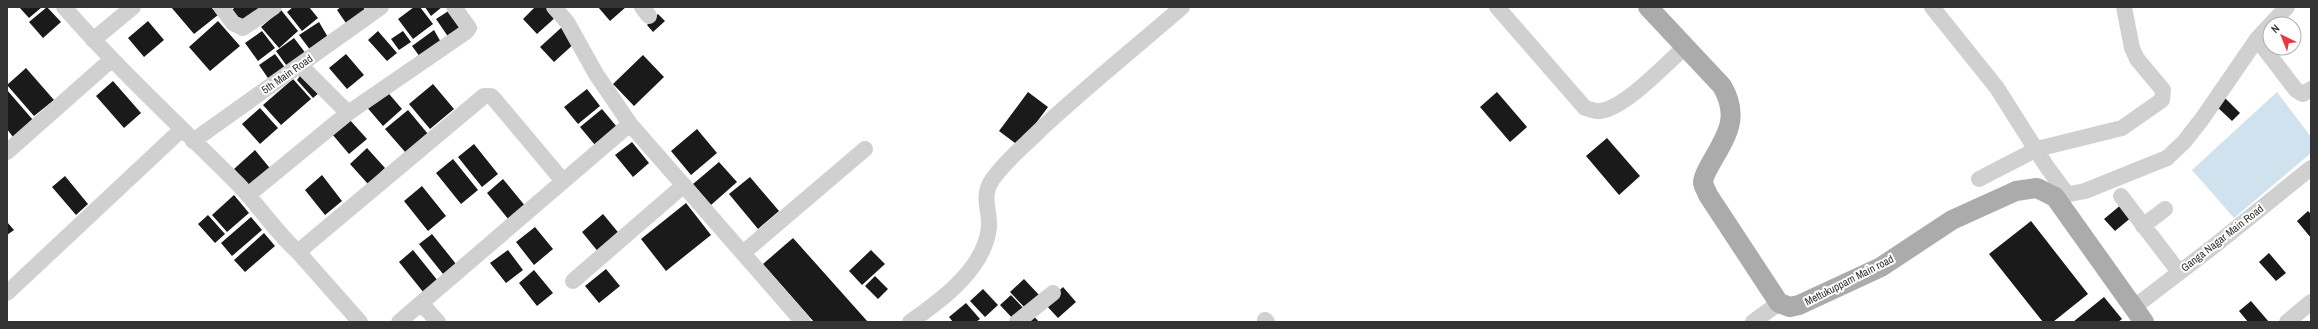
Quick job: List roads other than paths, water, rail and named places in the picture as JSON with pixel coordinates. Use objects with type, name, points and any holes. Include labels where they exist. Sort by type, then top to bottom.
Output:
[{"type":"main road","points":[[1648,7],[1722,86],[1729,98],[1732,114],[1728,134],[1705,173],[1703,183],[1708,195],[1779,303]]},
{"type":"main road","name":"Mettukuppam Main road","points":[[1779,303],[1794,308],[1881,267],[1952,220],[2016,191],[2037,188],[2061,195]]},
{"type":"main road","points":[[2061,195],[2139,315]]},
{"type":"street","points":[[64,7],[111,60],[248,195],[287,242],[298,252],[360,322]]},
{"type":"street","points":[[93,40],[133,7]]},
{"type":"street","points":[[221,7],[233,23],[243,28],[274,7]]},
{"type":"street","name":"5th Main Road","points":[[7,293],[187,136],[300,65],[381,7]]},
{"type":"street","points":[[248,195],[348,113],[466,32],[469,28],[468,24],[454,7]]},
{"type":"street","points":[[554,7],[567,22],[596,74],[630,124],[803,322]]},
{"type":"street","points":[[910,322],[950,290],[971,269],[984,250],[989,226],[985,200],[991,181],[1010,159],[1060,111],[1182,7]]},
{"type":"street","points":[[1497,7],[1585,108],[1599,112],[1610,109],[1625,100],[1685,47]]},
{"type":"street","points":[[1979,179],[2037,149],[2122,128],[2162,100],[2164,90],[2144,70],[2132,48],[2124,7]]},
{"type":"street","points":[[2279,16],[2287,7]]},
{"type":"street","points":[[1936,8],[1997,88],[2037,149],[2061,195],[2085,191],[2167,158],[2184,142],[2202,119],[2257,39],[2262,34]]},
{"type":"street","points":[[2257,39],[2296,90],[2303,94],[2311,89]]},
{"type":"street","points":[[7,152],[111,60]]},
{"type":"street","points":[[300,65],[348,113]]},
{"type":"street","points":[[298,252],[484,96],[490,96],[494,100],[563,181]]},
{"type":"street","points":[[399,322],[630,124]]},
{"type":"street","points":[[743,253],[865,149]]},
{"type":"street","name":"Ganga Nagar Main Road","points":[[2139,315],[2180,272],[2311,168]]},
{"type":"street","points":[[573,281],[684,185]]},
{"type":"street","points":[[2121,196],[2180,272]]},
{"type":"street","points":[[2143,226],[2165,209]]},
{"type":"street","points":[[1017,322],[1052,293]]},
{"type":"street","points":[[2287,322],[2311,302]]},
{"type":"street","points":[[421,303],[438,322]]},
{"type":"street","points":[[1754,322],[1779,303]]},
{"type":"water","points":[[2277,92],[2311,137],[2311,153],[2234,218],[2192,170]]}]
